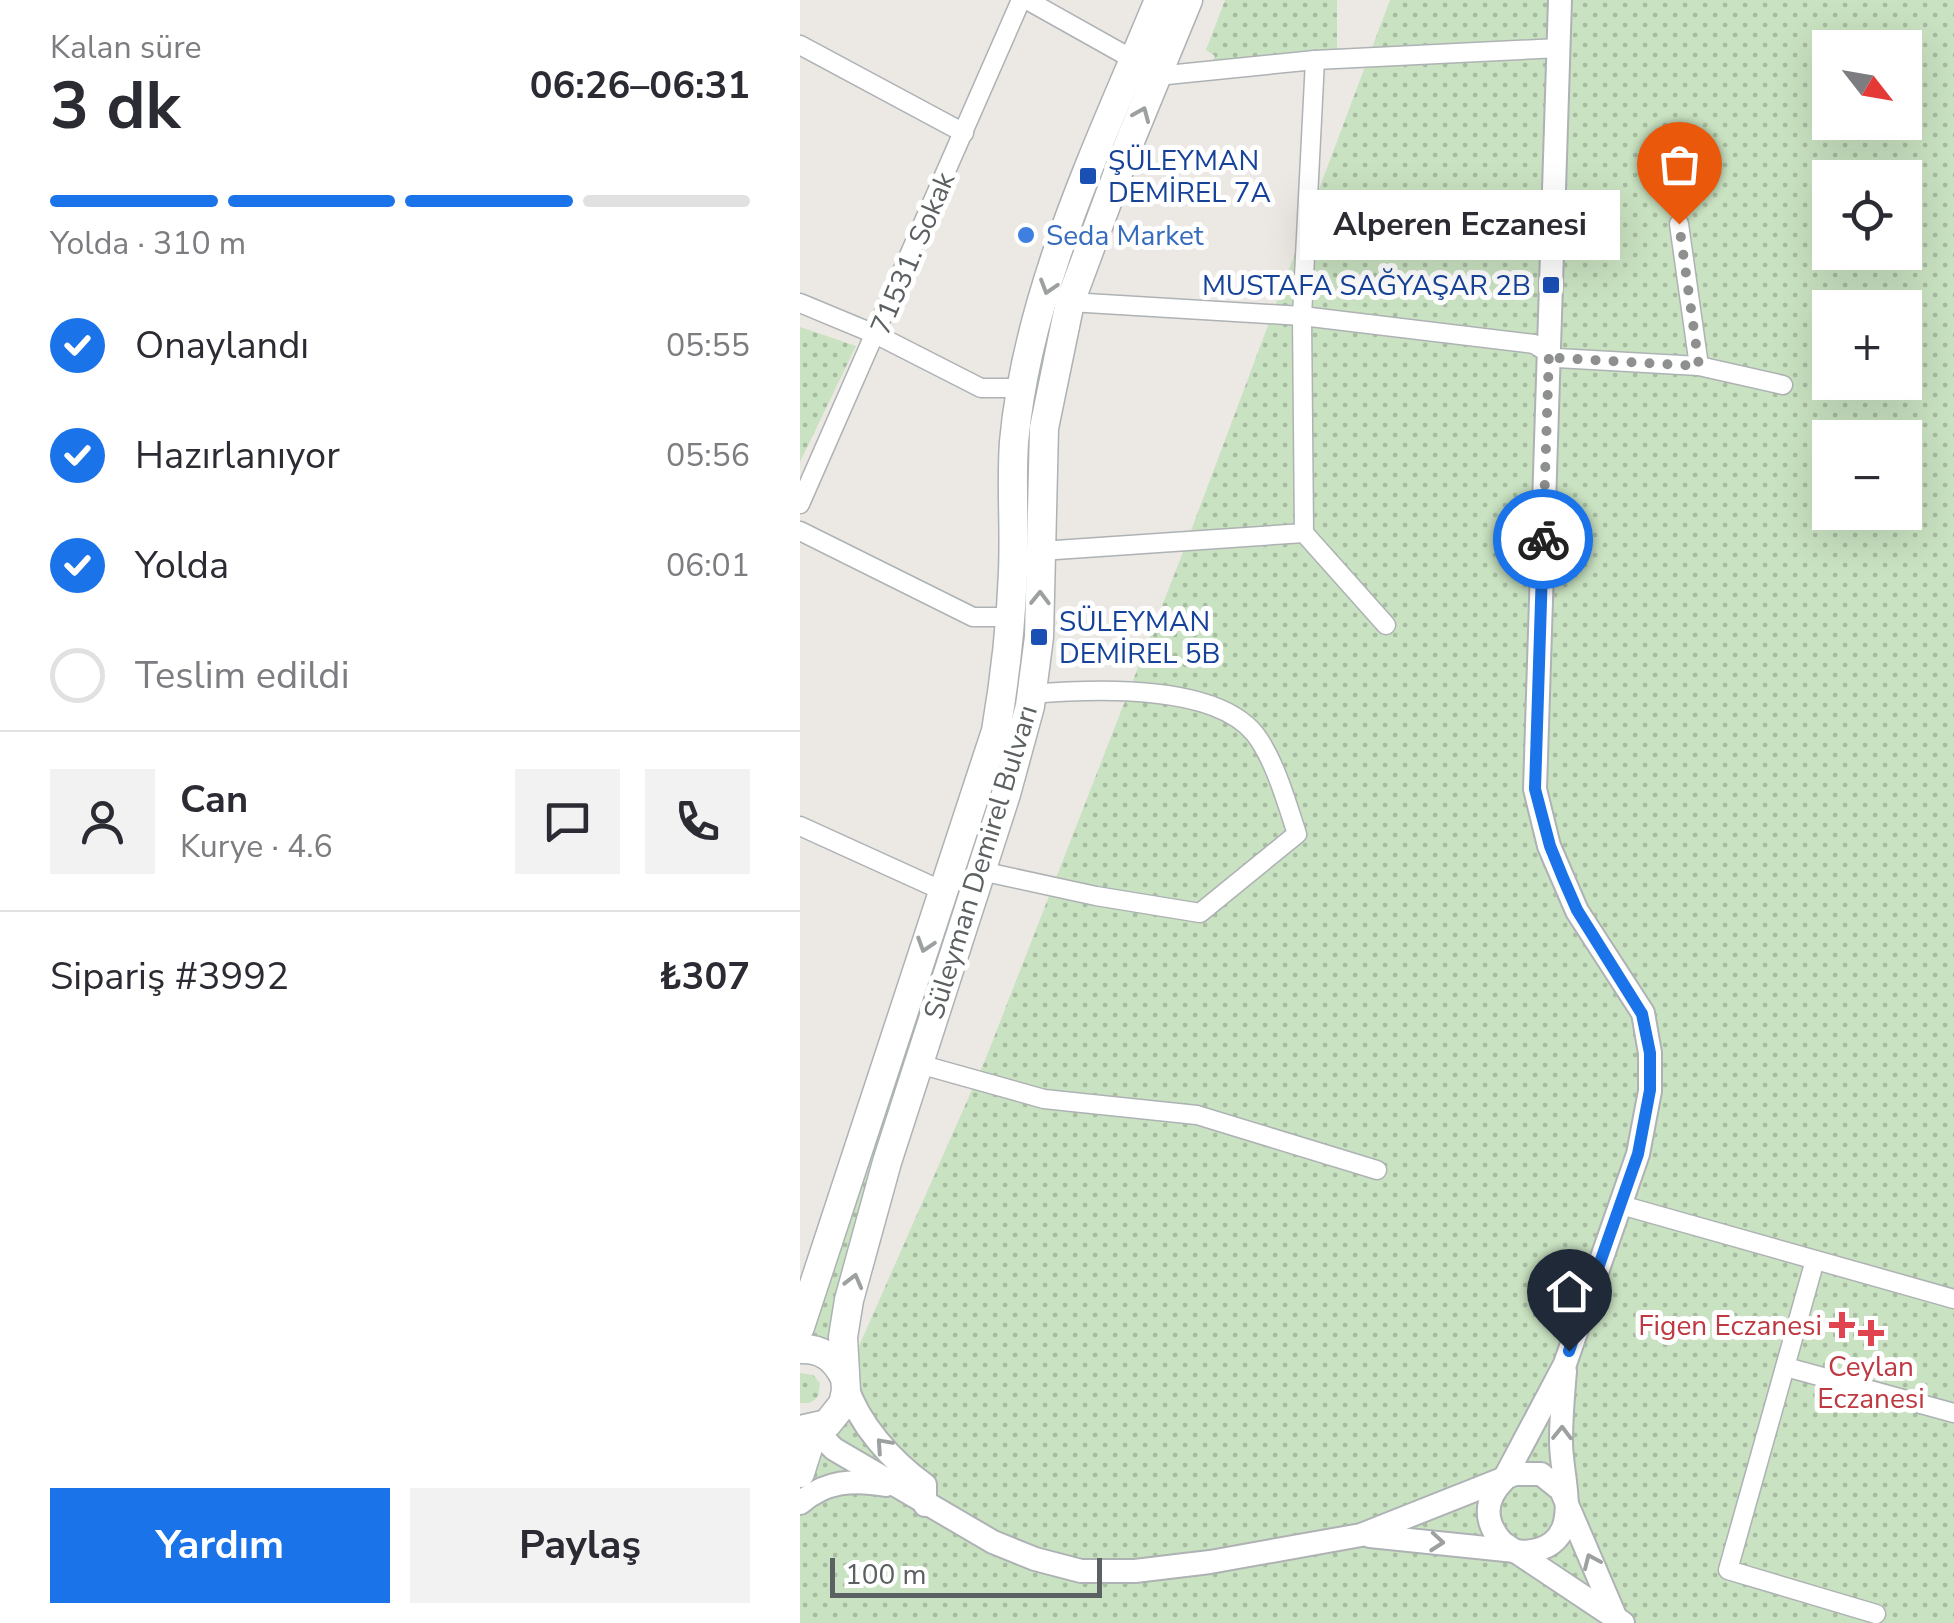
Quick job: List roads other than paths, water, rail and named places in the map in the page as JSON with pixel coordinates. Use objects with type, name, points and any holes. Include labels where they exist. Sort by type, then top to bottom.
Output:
[{"type":"main road","name":"Süleyman Demirel Bulvarı","points":[[845,1378],[843,1337],[849,1300],[919,1064],[1006,794],[1032,694],[1039,637],[1044,428],[1070,302],[1146,68],[1159,0]]},
{"type":"main road","name":"Süleyman Demirel Bulvarı","points":[[800,1327],[996,731],[1010,616],[1014,442],[1031,342],[1055,265],[1146,68],[1188,0]]},
{"type":"main road","points":[[800,1284],[828,1242]]},
{"type":"main road","points":[[800,1349],[818,1350],[830,1356],[845,1378],[846,1391],[837,1416],[807,1430],[800,1473]]},
{"type":"street","points":[[1024,0],[1146,68],[1558,48]]},
{"type":"street","name":"71531. Sokak","points":[[800,504],[1024,0]]},
{"type":"street","points":[[1560,0],[1535,789],[1550,846],[1577,910],[1642,1014],[1650,1053],[1650,1090],[1638,1154],[1565,1364],[1503,1481],[1495,1489],[1488,1512],[1494,1534],[1620,1621]]},
{"type":"street","points":[[800,45],[964,133]]},
{"type":"street","points":[[1315,60],[1302,316],[1304,533],[1386,626]]},
{"type":"street","points":[[1679,224],[1699,366]]},
{"type":"street","points":[[800,302],[980,388],[1023,388]]},
{"type":"street","points":[[1070,302],[1302,316],[1534,344],[1558,358],[1699,366],[1783,385]]},
{"type":"street","points":[[800,530],[973,618],[1010,616]]},
{"type":"street","points":[[1042,552],[1304,533]]},
{"type":"street","points":[[981,871],[1200,914],[1297,834],[1284,792],[1255,734],[1236,718],[1180,696],[1091,691],[1032,694]]},
{"type":"street","points":[[800,826],[943,891]]},
{"type":"street","points":[[919,1064],[1044,1099],[1197,1115],[1377,1170]]},
{"type":"street","points":[[1621,1205],[1954,1299]]},
{"type":"street","points":[[1815,1260],[1728,1570],[1876,1614]]},
{"type":"street","points":[[1361,1535],[1538,1551],[1558,1538],[1565,1527],[1561,1444],[1565,1364]]},
{"type":"street","points":[[1786,1367],[1954,1413]]},
{"type":"street","points":[[845,1378],[858,1414],[909,1473],[925,1485],[925,1506]]},
{"type":"street","points":[[807,1430],[925,1506],[993,1542],[1035,1559],[1081,1571],[1136,1571],[1191,1564],[1361,1535],[1515,1474],[1541,1474],[1552,1480],[1566,1502],[1620,1621]]},
{"type":"street","points":[[800,1503],[816,1489],[856,1480],[899,1487]]},
{"type":"place","name":"ŞÜLEYMAN DEMİREL 7A","points":[[1088,176]]},
{"type":"place","name":"Alperen Eczanesi","points":[[1679,224]]},
{"type":"place","name":"Seda Market","points":[[1026,235]]},
{"type":"place","name":"MUSTAFA SAĞYAŞAR 2B","points":[[1551,285]]},
{"type":"place","name":"SÜLEYMAN DEMİREL 5B","points":[[1039,637]]},
{"type":"place","name":"Figen Eczanesi","points":[[1842,1325]]},
{"type":"place","name":"Ceylan Eczanesi","points":[[1871,1333]]}]
